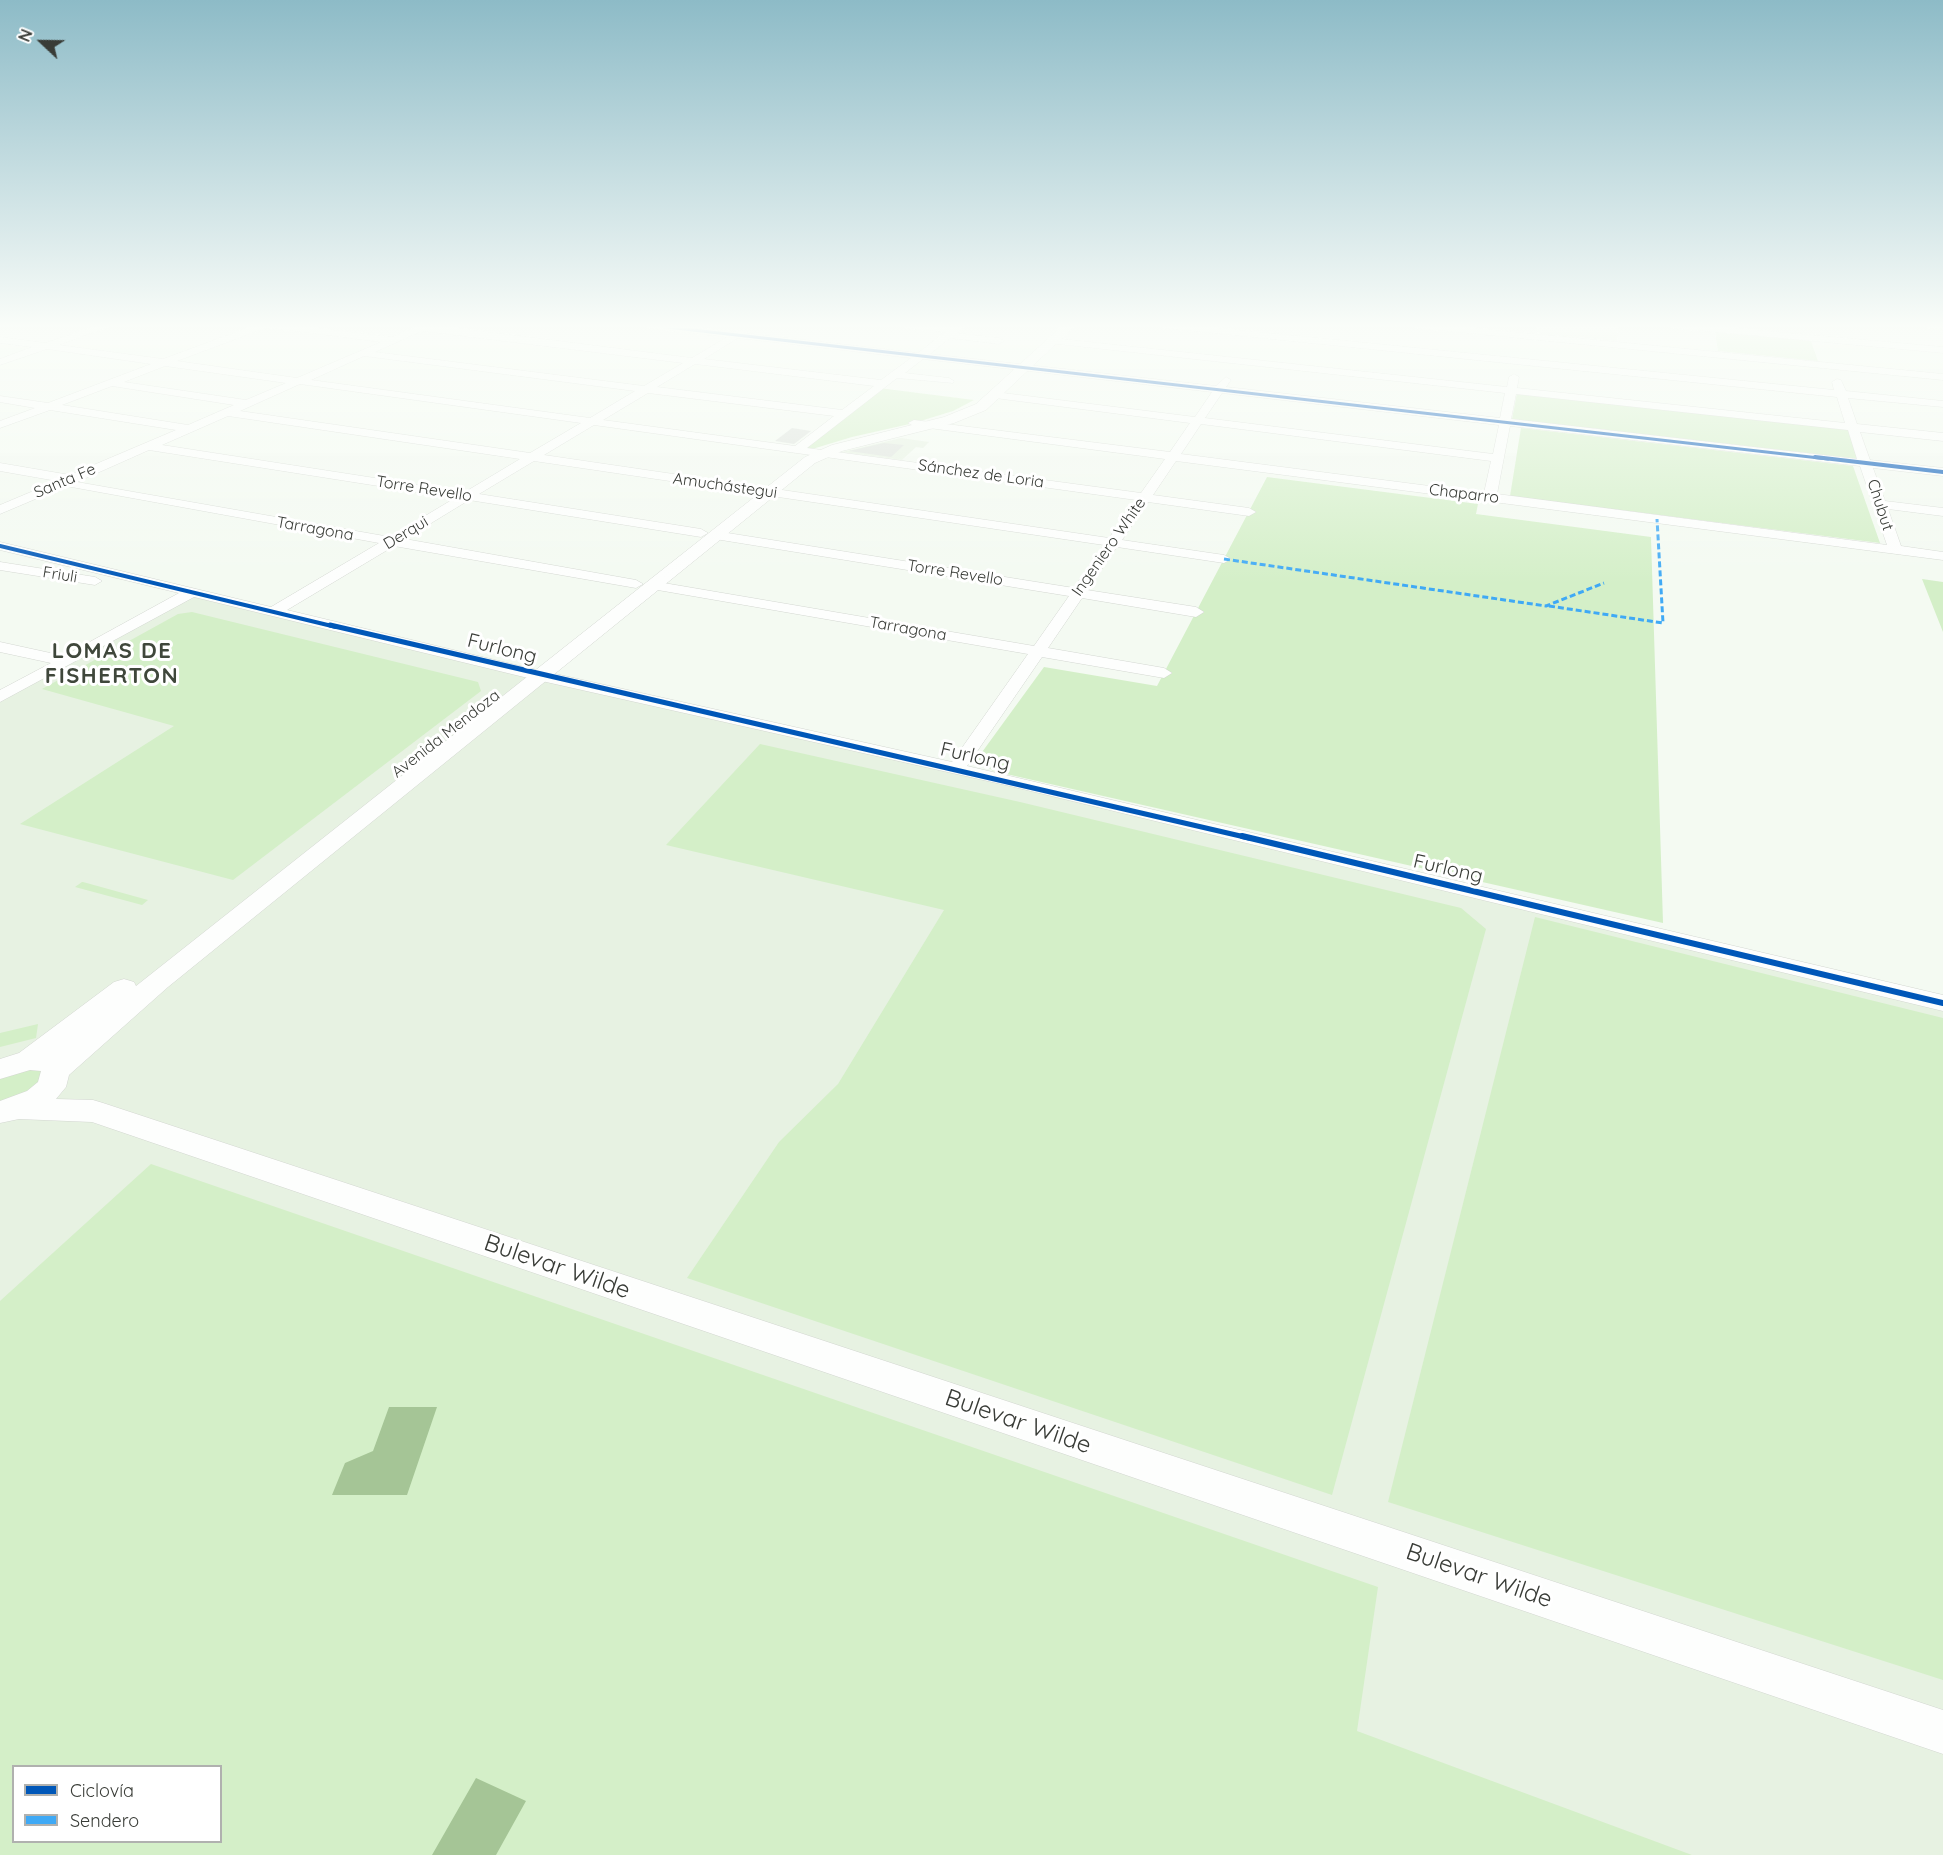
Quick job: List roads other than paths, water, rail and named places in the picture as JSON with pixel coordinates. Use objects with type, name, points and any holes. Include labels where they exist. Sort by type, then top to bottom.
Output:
[{"type":"main road","name":"Avenida Mendoza","points":[[9,1065],[113,997],[532,674],[810,451],[852,437],[914,423],[948,412]]},
{"type":"main road","name":"Avenida Mendoza","points":[[810,451],[930,425],[968,412]]},
{"type":"main road","name":"Avenida Mendoza","points":[[7,1112],[38,1099],[51,1087],[57,1072],[159,981],[532,674]]},
{"type":"main road","name":"Avenida Mendoza","points":[[9,1065],[42,1060],[51,1063],[57,1072]]},
{"type":"main road","name":"Bulevar Wilde","points":[[57,1072],[93,1111]]},
{"type":"main road","name":"Bulevar Wilde","points":[[7,1112],[93,1111],[1943,1732]]},
{"type":"street","points":[[0,425],[36,412]]},
{"type":"street","points":[[77,412],[187,429]]},
{"type":"street","name":"Santa Fe","points":[[0,510],[226,412]]},
{"type":"street","name":"Amuchástegui","points":[[226,412],[1224,559]]},
{"type":"street","name":"Sánchez de Loria","points":[[523,412],[1249,512]]},
{"type":"street","name":"Derqui","points":[[275,611],[609,412]]},
{"type":"street","points":[[825,412],[844,414]]},
{"type":"street","points":[[810,451],[847,412]]},
{"type":"street","points":[[978,412],[970,423],[973,429],[986,432]]},
{"type":"street","points":[[1123,412],[1497,458]]},
{"type":"street","name":"Ingeniero White","points":[[956,769],[1204,412]]},
{"type":"street","points":[[1411,412],[1943,472]]},
{"type":"street","points":[[1490,497],[1506,412]]},
{"type":"street","points":[[1710,412],[1943,437]]},
{"type":"street","name":"Chubut","points":[[1848,412],[1895,549]]},
{"type":"street","name":"Chaparro","points":[[914,423],[1943,556]]},
{"type":"street","name":"Torre Revello","points":[[148,446],[1196,612]]},
{"type":"street","name":"Tarragona","points":[[0,467],[70,479],[71,485],[390,542],[1164,673]]},
{"type":"street","points":[[1880,504],[1943,512]]},
{"type":"street","name":"Furlong","points":[[0,546],[532,674],[956,769],[1943,1003]]},
{"type":"street","name":"Friuli","points":[[0,566],[167,592],[191,593]]},
{"type":"street","points":[[0,697],[191,593]]},
{"type":"street","points":[[0,647],[66,661]]},
{"type":"district","name":"LOMAS DE FISHERTON","points":[[112,664]]}]
